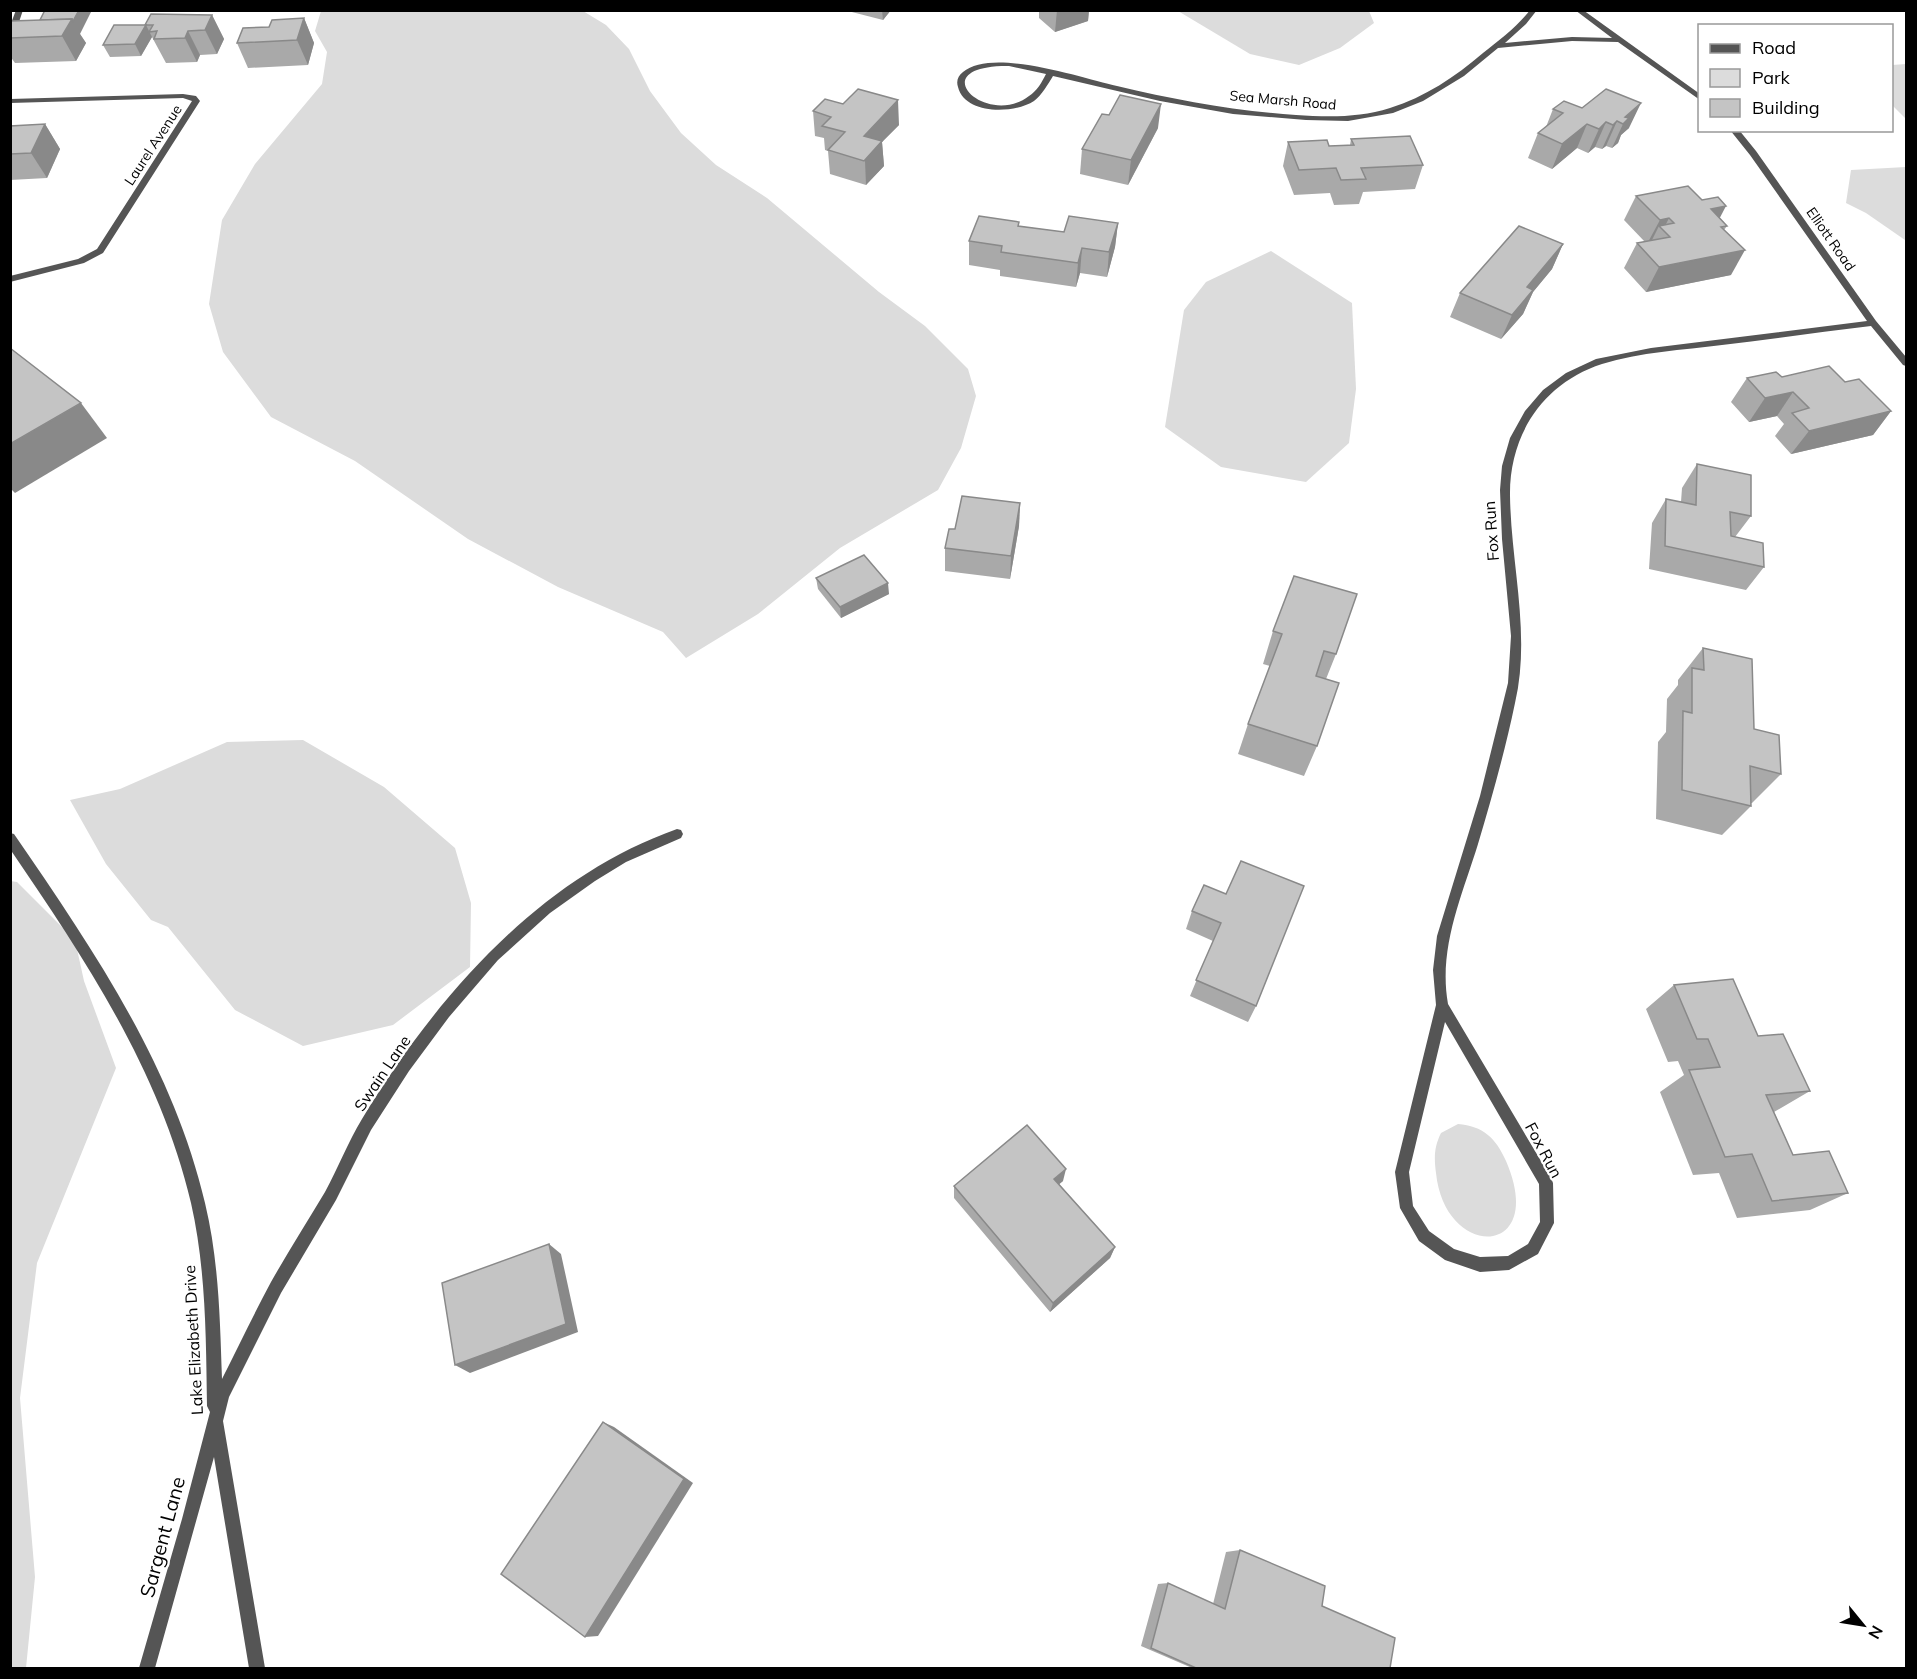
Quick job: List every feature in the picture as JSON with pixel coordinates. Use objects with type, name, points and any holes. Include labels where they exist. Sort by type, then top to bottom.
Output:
[{"type":"street","points":[[10,37],[20,10]]},
{"type":"street","name":"Sea Marsh Road","points":[[1052,72],[1033,98],[1011,106],[994,106],[977,102],[966,95],[961,87],[963,78],[971,70],[992,63],[1008,63],[1052,72],[1226,110],[1281,117],[1346,119],[1373,116],[1439,92],[1496,46],[1534,10]]},
{"type":"street","points":[[1578,10],[1698,97]]},
{"type":"street","points":[[1496,46],[1561,39],[1618,40]]},
{"type":"street","name":"Laurel Avenue","points":[[10,101],[183,96],[196,101],[100,250],[81,261],[10,279]]},
{"type":"street","name":"Elliott Road","points":[[1736,132],[1754,153],[1873,323],[1906,363]]},
{"type":"street","name":"Fox Run","points":[[1442,1005],[1402,1172],[1400,1189],[1413,1221],[1436,1247],[1469,1263],[1502,1266],[1523,1257],[1540,1242],[1549,1214],[1546,1183],[1442,1005],[1438,985],[1443,936],[1486,797],[1515,681],[1517,635],[1505,490],[1508,464],[1515,438],[1525,417],[1553,386],[1571,374],[1601,363],[1643,353],[1873,323]]},
{"type":"street","name":"Swain Lane","points":[[215,1417],[222,1395],[276,1288],[331,1195],[366,1125],[404,1067],[444,1013],[494,956],[546,909],[622,858],[677,834]]},
{"type":"street","name":"Lake Elizabeth Drive","points":[[10,838],[117,1002],[161,1091],[181,1144],[198,1203],[211,1290],[215,1417],[257,1668]]},
{"type":"street","name":"Sargent Lane","points":[[147,1668],[190,1519],[215,1417]]},
{"type":"green space","points":[[321,11],[583,11],[606,25],[629,49],[650,91],[681,133],[716,165],[767,198],[879,292],[925,326],[968,369],[976,396],[961,448],[938,490],[840,548],[758,614],[686,658],[663,632],[558,587],[468,539],[355,461],[271,417],[223,352],[209,304],[222,220],[255,164],[322,84],[327,52],[315,31]]},
{"type":"green space","points":[[1178,11],[1369,11],[1374,23],[1340,48],[1299,65],[1250,54]]},
{"type":"green space","points":[[1906,64],[1906,119],[1893,106],[1893,65]]},
{"type":"green space","points":[[1906,167],[1906,245],[1905,240],[1866,213],[1846,203],[1851,170]]},
{"type":"green space","points":[[1271,251],[1352,303],[1356,389],[1349,443],[1306,482],[1221,467],[1165,427],[1184,310],[1206,282]]},
{"type":"green space","points":[[303,740],[384,787],[455,848],[471,903],[470,967],[393,1025],[303,1046],[235,1010],[168,927],[151,920],[106,864],[70,800],[120,789],[227,742]]},
{"type":"green space","points":[[10,881],[17,882],[75,940],[84,981],[116,1068],[37,1263],[20,1398],[35,1577],[26,1668],[10,1668]]},
{"type":"green space","points":[[1458,1124],[1475,1127],[1488,1135],[1498,1146],[1506,1161],[1515,1193],[1514,1216],[1505,1231],[1490,1236],[1473,1233],[1457,1222],[1443,1202],[1436,1173],[1436,1148],[1441,1133]]},
{"type":"building","points":[[45,10],[79,10],[73,21],[72,19],[40,20]]},
{"type":"building","points":[[151,14],[212,15],[205,30],[188,31],[185,38],[154,39],[157,31],[149,32],[153,25],[145,25]]},
{"type":"building","points":[[304,18],[297,40],[237,43],[243,28],[269,27],[272,20]]},
{"type":"building","points":[[72,19],[62,36],[10,38],[11,21]]},
{"type":"building","points":[[114,25],[146,25],[135,44],[103,45]]},
{"type":"building","points":[[858,89],[898,100],[864,136],[882,141],[864,161],[828,150],[845,132],[822,126],[831,117],[813,111],[825,99],[843,104]]},
{"type":"building","points":[[1606,89],[1641,103],[1625,117],[1629,118],[1623,124],[1617,121],[1613,125],[1606,122],[1599,129],[1587,124],[1562,144],[1538,133],[1563,113],[1553,109],[1564,101],[1582,108]]},
{"type":"building","points":[[1120,95],[1161,104],[1131,160],[1082,149],[1102,114],[1109,115]]},
{"type":"building","points":[[45,124],[31,153],[10,154],[10,126]]},
{"type":"building","points":[[1410,136],[1423,165],[1361,168],[1366,179],[1341,180],[1336,168],[1299,170],[1288,142],[1327,140],[1329,146],[1354,145],[1351,139]]},
{"type":"building","points":[[1688,186],[1702,200],[1718,197],[1726,206],[1711,209],[1727,226],[1721,227],[1745,250],[1659,267],[1637,243],[1670,237],[1659,226],[1674,223],[1669,218],[1660,220],[1636,196]]},
{"type":"building","points":[[979,216],[1019,222],[1018,226],[1064,232],[1069,216],[1118,223],[1109,252],[1082,248],[1078,263],[1001,252],[1002,246],[969,241]]},
{"type":"building","points":[[1519,226],[1563,244],[1527,287],[1533,290],[1512,315],[1460,293]]},
{"type":"building","points":[[10,348],[81,403],[10,444]]},
{"type":"building","points":[[1829,366],[1845,382],[1859,379],[1891,411],[1809,431],[1792,413],[1809,408],[1793,392],[1765,398],[1747,378],[1776,372],[1782,377]]},
{"type":"building","points":[[1697,464],[1751,475],[1751,516],[1730,512],[1731,536],[1763,543],[1764,567],[1665,546],[1666,499],[1696,505]]},
{"type":"building","points":[[962,496],[1020,503],[1011,556],[945,548],[949,529],[955,529]]},
{"type":"building","points":[[864,555],[888,583],[840,607],[816,578]]},
{"type":"building","points":[[1294,576],[1357,594],[1336,654],[1324,651],[1316,676],[1339,683],[1317,746],[1248,724],[1282,634],[1273,631]]},
{"type":"building","points":[[1703,648],[1752,659],[1754,729],[1779,735],[1781,774],[1750,766],[1751,806],[1682,790],[1683,711],[1692,713],[1692,668],[1704,670]]},
{"type":"building","points":[[1241,861],[1304,886],[1256,1006],[1196,980],[1221,923],[1192,911],[1204,885],[1226,894]]},
{"type":"building","points":[[1733,979],[1758,1036],[1783,1034],[1810,1091],[1766,1095],[1793,1155],[1829,1151],[1848,1193],[1772,1201],[1752,1154],[1725,1157],[1689,1070],[1720,1067],[1708,1039],[1697,1039],[1674,985]]},
{"type":"building","points":[[1027,1125],[1066,1169],[1054,1179],[1115,1247],[1053,1303],[954,1186]]},
{"type":"building","points":[[549,1244],[566,1324],[455,1365],[442,1283]]},
{"type":"building","points":[[603,1422],[684,1479],[585,1637],[501,1574]]},
{"type":"building","points":[[1240,1550],[1325,1586],[1322,1606],[1395,1638],[1390,1668],[1196,1668],[1151,1648],[1168,1583],[1225,1609]]}]
